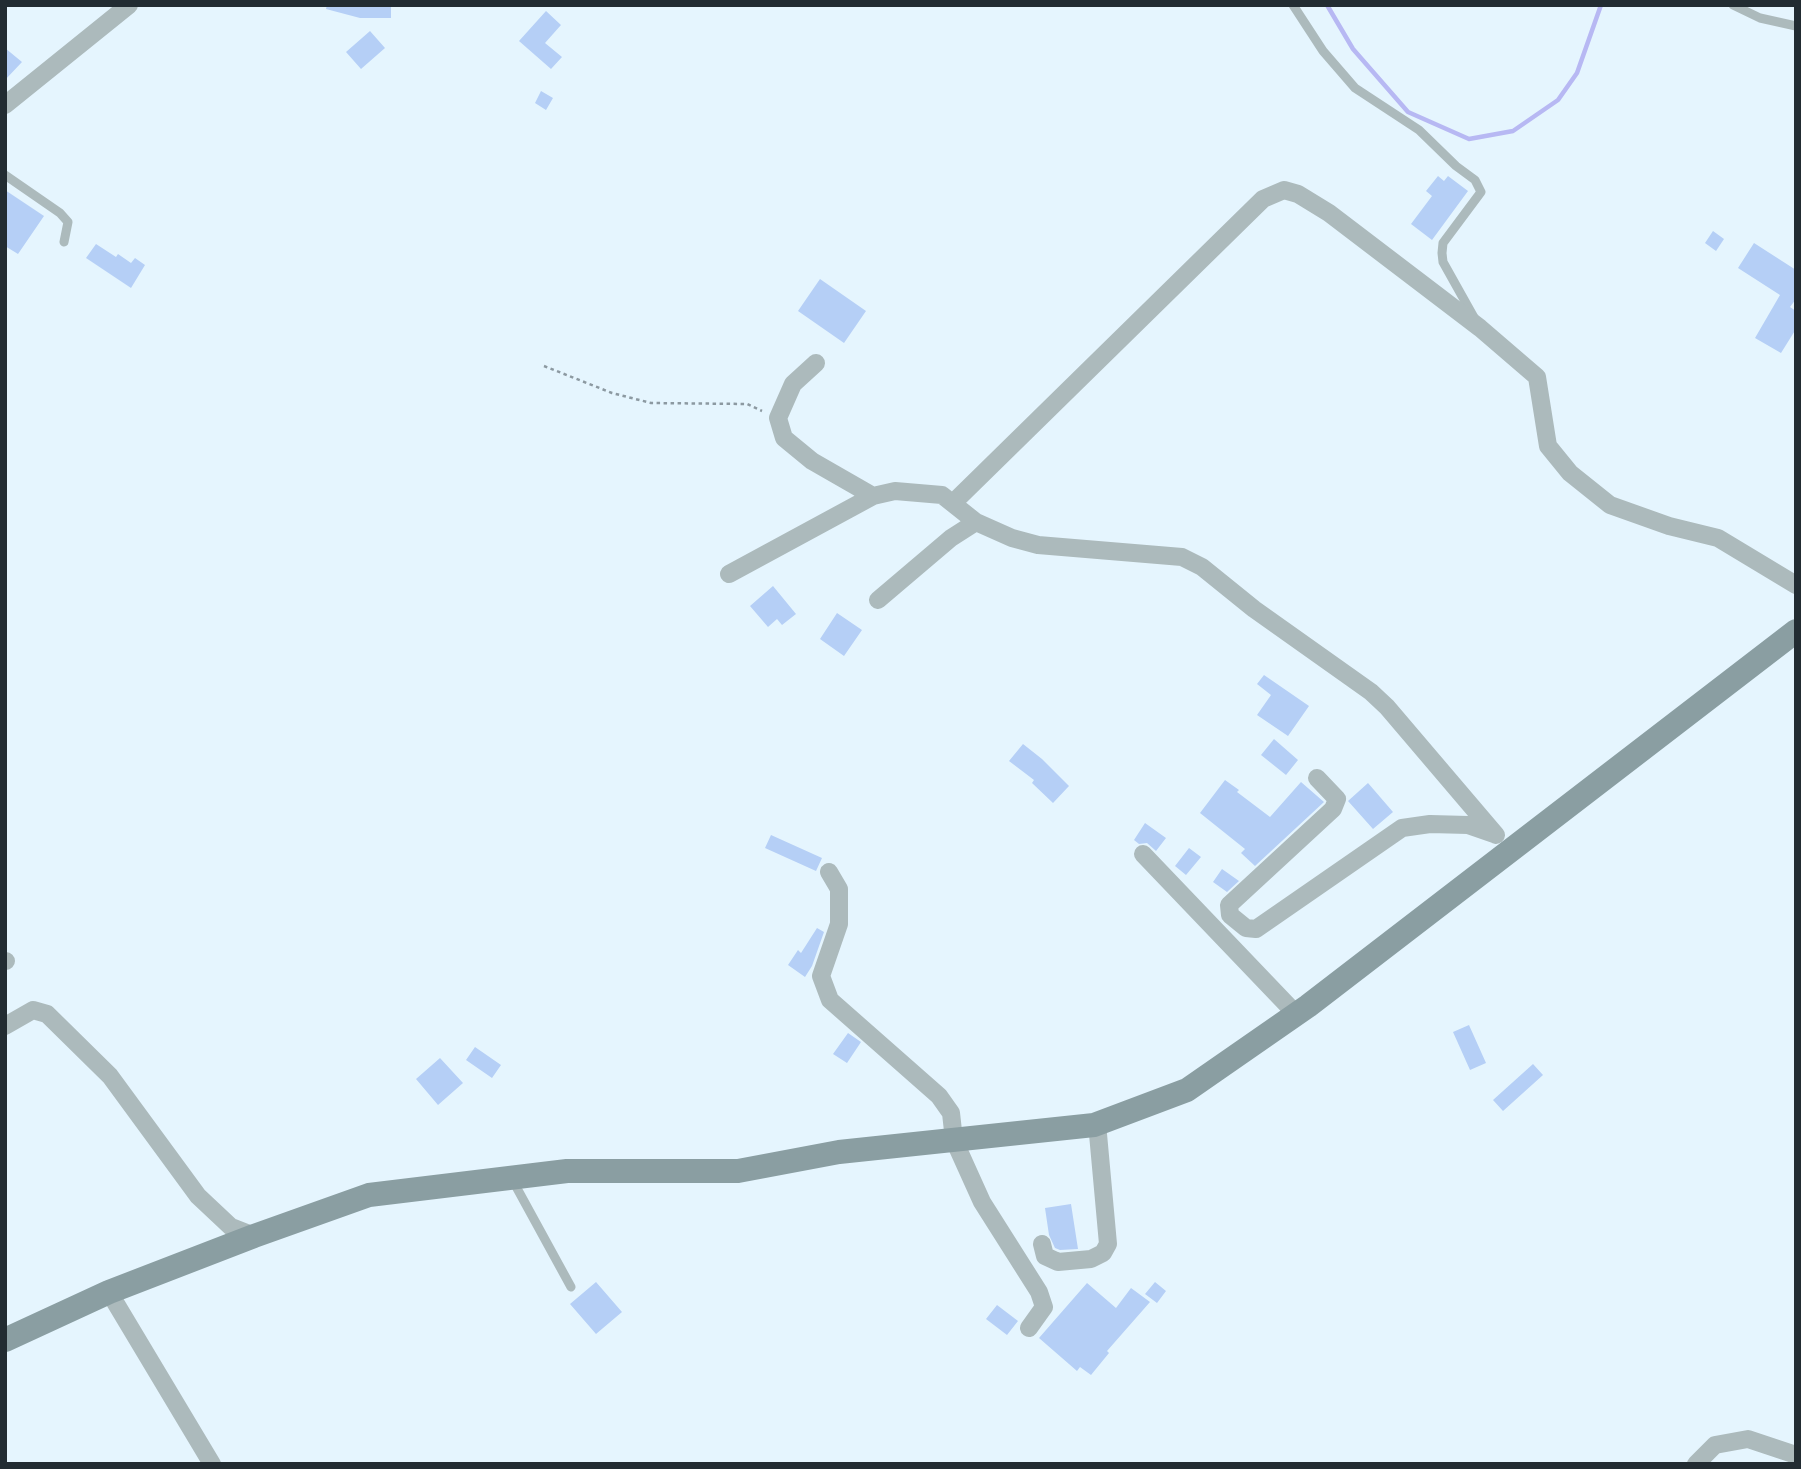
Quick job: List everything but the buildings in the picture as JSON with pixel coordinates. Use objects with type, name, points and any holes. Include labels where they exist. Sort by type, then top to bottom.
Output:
[{"type":"street","points":[[5,105],[129,5]]},
{"type":"street","points":[[953,503],[1263,199],[1284,190],[1298,194],[1329,213],[1480,328],[1537,377],[1548,446],[1580,481],[1610,505],[1669,526],[1718,538],[1796,585]]},
{"type":"street","points":[[816,363],[793,384],[778,418],[784,438],[812,461],[873,496]]},
{"type":"street","points":[[729,574],[873,496],[895,491],[942,495],[976,522],[1012,538],[1038,545],[1182,557],[1202,567],[1254,609],[1371,692],[1506,841]]},
{"type":"street","points":[[878,600],[951,538],[976,522]]},
{"type":"street","points":[[5,1340],[109,1292],[369,1195],[567,1171],[738,1171],[839,1152],[1097,1123],[1187,1090],[1296,1014],[1506,841],[1796,631]]},
{"type":"street","points":[[1317,778],[1337,799],[1333,809],[1229,905],[1230,915],[1246,928],[1256,929],[1402,828],[1430,824],[1468,825],[1506,841]]},
{"type":"street","points":[[1143,854],[1296,1014]]},
{"type":"street","points":[[828,872],[839,889],[839,924],[821,976],[830,999],[939,1096],[951,1113],[954,1140],[982,1202],[1039,1292],[1044,1307],[1029,1328]]},
{"type":"street","points":[[5,1026],[33,1010],[47,1014],[110,1076],[198,1196],[232,1227],[254,1236]]},
{"type":"street","points":[[1042,1244],[1045,1256],[1058,1262],[1091,1259],[1103,1253],[1108,1244],[1097,1123]]},
{"type":"street","points":[[109,1292],[212,1464]]},
{"type":"street","points":[[1696,1464],[1715,1445],[1748,1438],[1796,1455]]},
{"type":"lane","points":[[1293,5],[1323,51],[1355,88],[1419,130],[1456,166],[1475,180],[1481,191],[1443,243],[1442,253],[1443,262],[1480,328]]},
{"type":"lane","points":[[1732,5],[1760,18],[1796,26]]},
{"type":"lane","points":[[5,175],[60,213],[68,222],[64,242]]},
{"type":"lane","points":[[511,1178],[571,1287]]},
{"type":"path","points":[[544,366],[612,393],[650,403],[747,404],[778,418]]},
{"type":"waterway","points":[[1327,5],[1353,49],[1408,112],[1469,139],[1513,131],[1558,100],[1577,73],[1601,5]]}]
